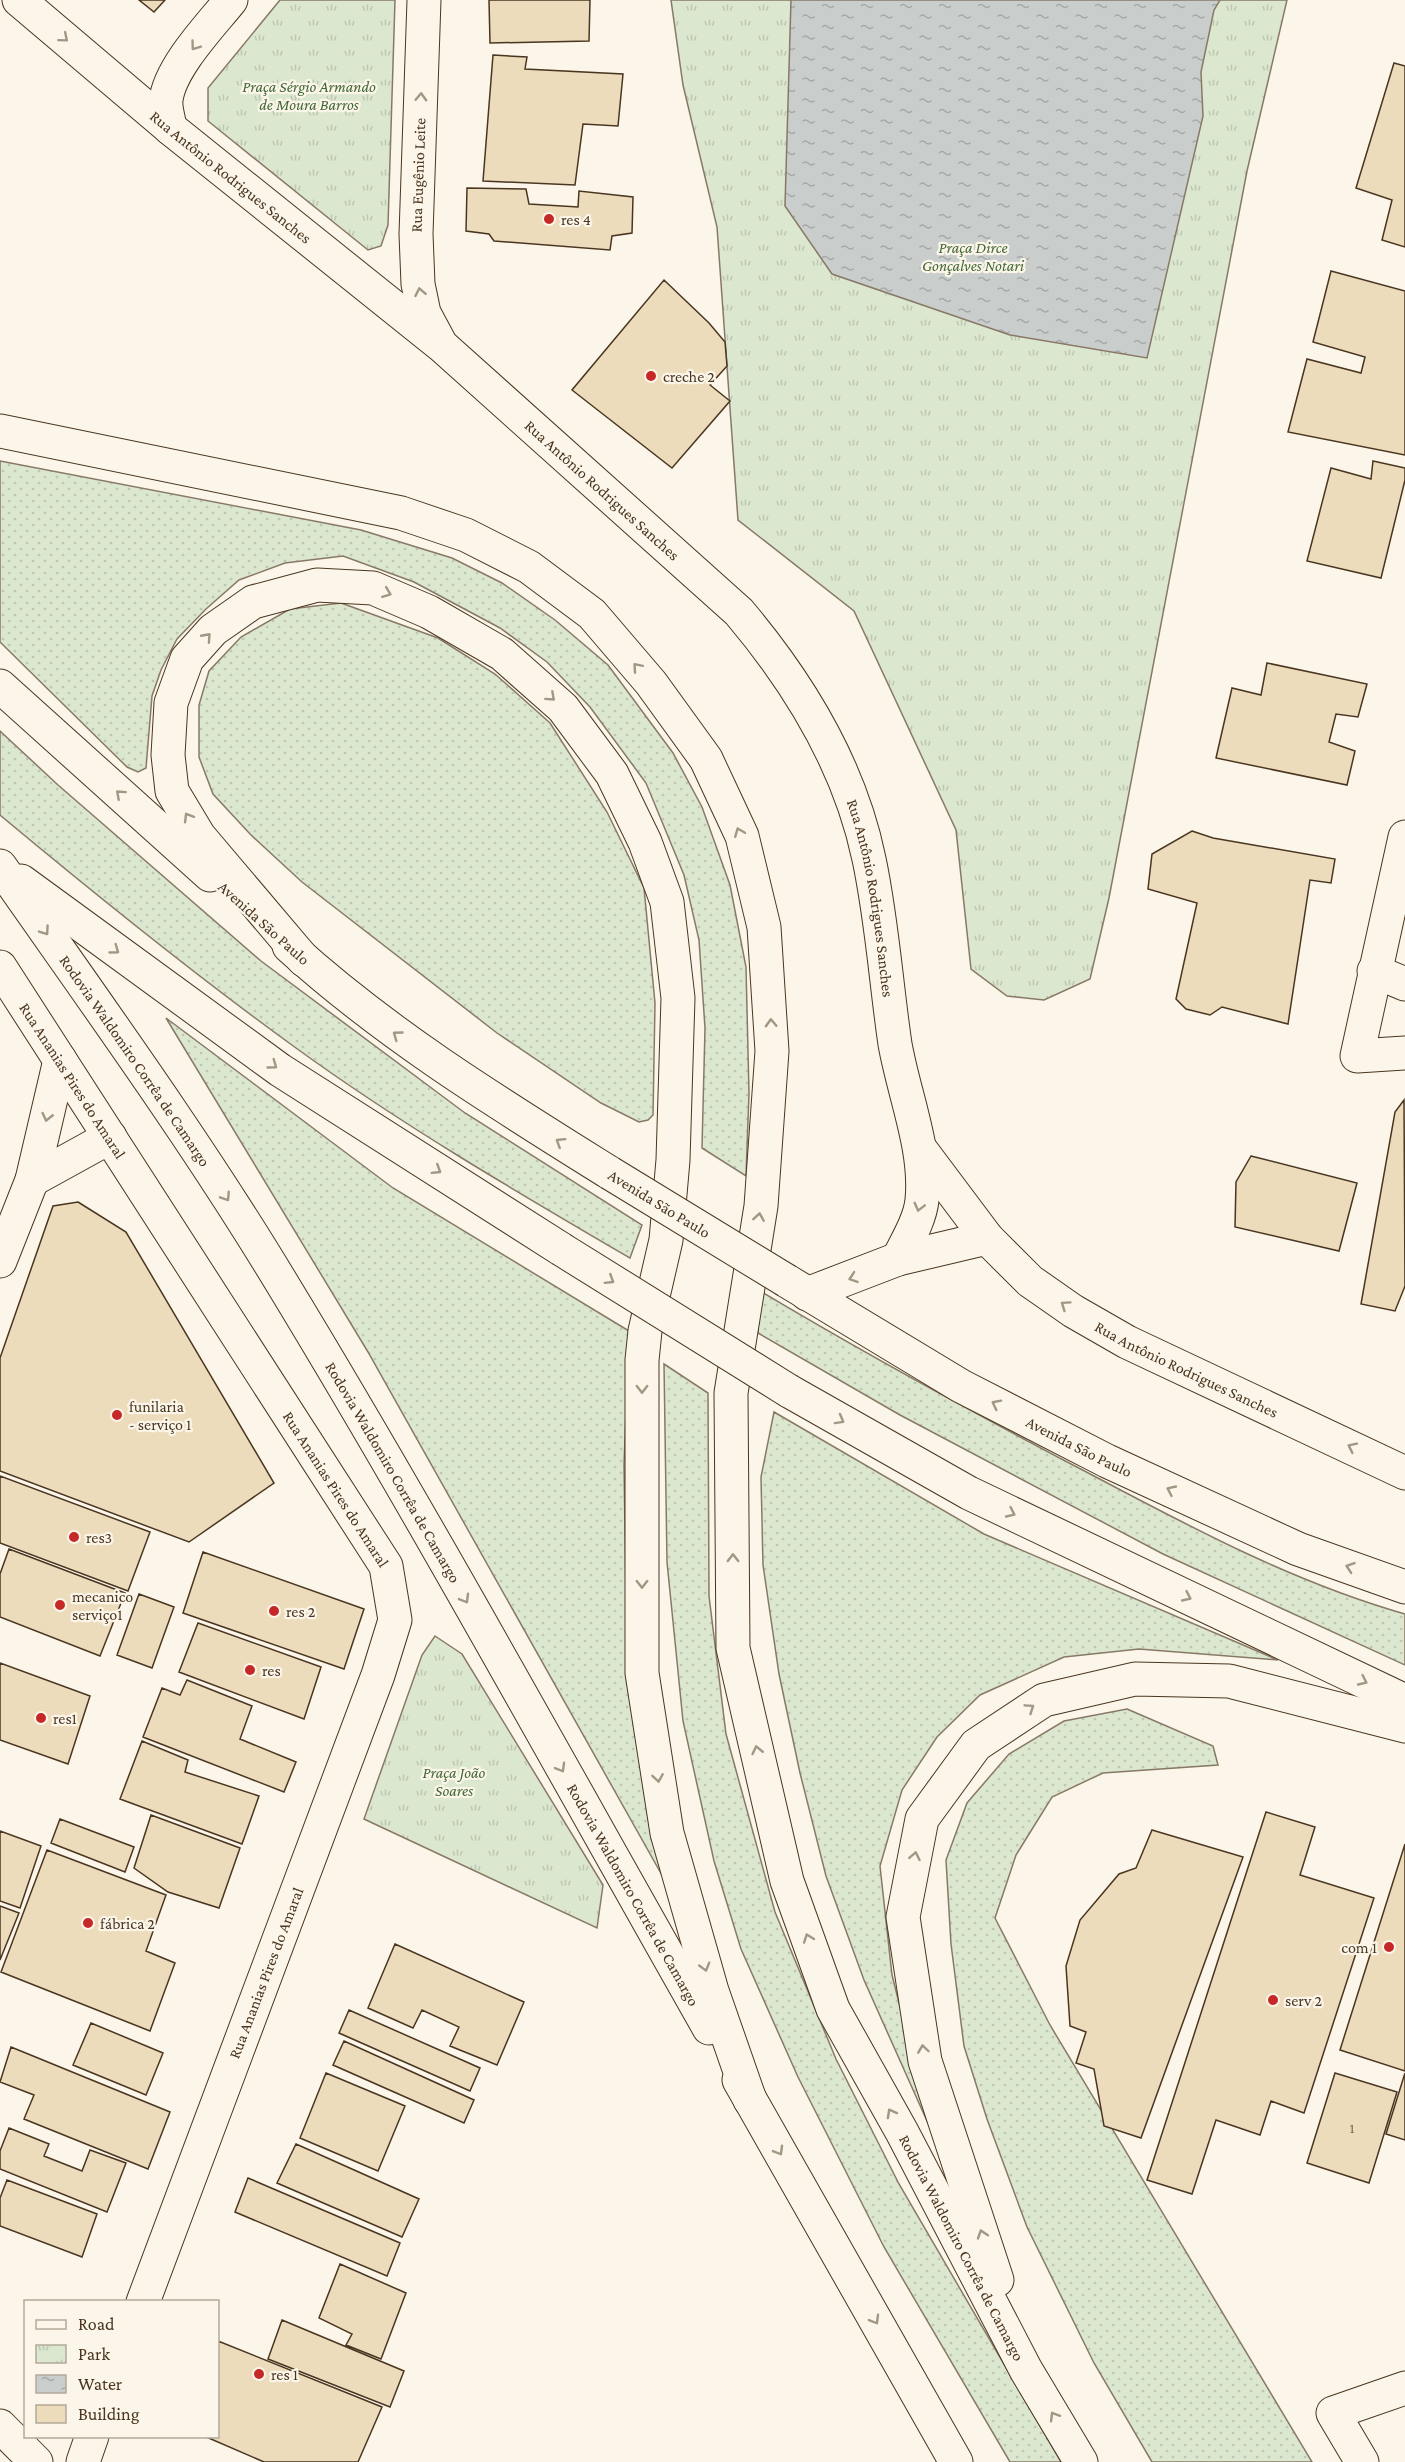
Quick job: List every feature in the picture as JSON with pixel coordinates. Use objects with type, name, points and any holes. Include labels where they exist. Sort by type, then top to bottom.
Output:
[{"type":"main road","name":"Rua Antônio Rodrigues Sanches","points":[[19,0],[170,128],[441,345],[739,612],[774,654],[806,703],[852,796],[869,858],[902,1083],[921,1150],[922,1201],[898,1259]]},
{"type":"main road","points":[[170,128],[166,100],[173,78],[194,46],[231,0]]},
{"type":"main road","name":"Rua Eugênio Leite","points":[[424,0],[416,234],[418,284],[424,313],[441,345]]},
{"type":"main road","name":"Rodovia Waldomiro Corrêa de Camargo","points":[[0,431],[401,513],[466,535],[529,567],[592,614],[651,683],[706,759],[742,837],[764,927],[772,1051],[761,1206],[732,1393],[733,1648],[787,1881],[833,2009],[902,2132],[1026,2370],[1081,2462]]},
{"type":"main road","name":"Rodovia Waldomiro Corrêa de Camargo","points":[[304,960],[199,836],[172,791],[168,755],[171,703],[187,659],[213,630],[253,602],[317,585],[373,588],[429,612],[502,654],[563,708],[612,774],[645,842],[667,902],[678,998],[673,1160],[666,1240],[645,1331],[642,1360],[642,1673],[667,1833],[712,1991],[750,2100]]},
{"type":"main road","name":"Avenida São Paulo","points":[[0,686],[304,960],[361,1008],[449,1071],[610,1173],[961,1386],[1107,1461],[1298,1549],[1405,1587]]},
{"type":"main road","points":[[1405,837],[1357,1056],[1405,1053]]},
{"type":"main road","points":[[0,866],[280,1070],[789,1391],[969,1493],[1405,1701]]},
{"type":"main road","name":"Rodovia Waldomiro Corrêa de Camargo","points":[[0,866],[172,1116],[278,1276],[364,1421],[956,2462]]},
{"type":"main road","name":"Rua Ananias Pires do Amaral","points":[[0,967],[386,1566],[395,1620],[378,1675],[143,2300]]},
{"type":"main road","points":[[1374,971],[1405,984]]},
{"type":"main road","points":[[0,1261],[33,1180],[60,1060]]},
{"type":"main road","points":[[33,1180],[110,1137]]},
{"type":"main road","name":"Rua Antônio Rodrigues Sanches","points":[[921,1150],[987,1238],[1030,1281],[1074,1311],[1127,1342],[1405,1473]]},
{"type":"main road","points":[[797,1287],[898,1259],[987,1238]]},
{"type":"main road","points":[[1026,2370],[925,2061],[903,1917],[922,1820],[976,1745],[1044,1700],[1135,1679],[1229,1681],[1405,1726]]},
{"type":"main road","points":[[1362,2462],[1333,2414],[1405,2388]]},
{"type":"main road","points":[[0,2426],[36,2462]]},
{"type":"main road","points":[[83,2462],[91,2438]]},
{"type":"green space","name":"Praça Sérgio Armando de Moura Barros","points":[[280,0],[395,0],[388,225],[381,246],[368,250],[208,121],[208,88]]},
{"type":"green space","name":"Praça Dirce Gonçalves Notari","points":[[671,0],[1287,0],[1247,171],[1109,898],[1090,979],[1044,1000],[1007,996],[971,969],[956,830],[854,611],[738,520],[717,227],[683,85]]},
{"type":"green space","points":[[0,461],[361,530],[452,558],[502,583],[555,620],[608,665],[673,753],[702,807],[730,885],[746,967],[749,1093],[746,1176],[702,1148],[705,1028],[699,940],[684,875],[646,783],[590,707],[547,662],[500,628],[414,582],[343,556],[285,563],[239,580],[177,639],[161,670],[152,696],[146,768],[138,772],[127,767],[0,642]]},
{"type":"green space","points":[[341,603],[438,638],[495,674],[550,723],[607,812],[644,888],[655,1003],[653,1115],[648,1120],[639,1122],[601,1103],[497,1033],[302,882],[251,835],[213,794],[199,757],[199,705],[209,671],[241,637],[290,609]]},
{"type":"green space","points":[[0,731],[58,785],[261,961],[465,1113],[642,1225],[630,1258],[460,1157],[336,1076],[183,963],[0,815]]},
{"type":"green space","points":[[166,1018],[393,1188],[629,1331],[624,1465],[627,1661],[672,1893],[368,1352]]},
{"type":"green space","points":[[760,1291],[967,1409],[1208,1535],[1324,1587],[1405,1614],[1405,1665],[1163,1554],[900,1415],[758,1333]]},
{"type":"green space","points":[[664,1364],[708,1393],[709,1596],[726,1734],[775,1912],[836,2059],[899,2184],[1061,2462],[1010,2462],[884,2247],[798,2077],[741,1949],[714,1861],[683,1721],[667,1562]]},
{"type":"green space","points":[[774,1412],[984,1534],[1278,1660],[1139,1649],[1064,1657],[980,1695],[937,1737],[902,1790],[880,1866],[892,1975],[931,2130],[864,1980],[826,1876],[800,1773],[779,1674],[763,1565],[761,1477]]},
{"type":"green space","name":"Praça João Soares","points":[[435,1636],[462,1654],[603,1885],[597,1928],[364,1819],[422,1655]]},
{"type":"green space","points":[[1127,1709],[1213,1746],[1218,1765],[1103,1773],[1052,1797],[1016,1855],[995,1918],[1050,2025],[1312,2462],[1152,2462],[1094,2363],[1027,2227],[987,2119],[964,2046],[951,1944],[946,1860],[967,1803],[1009,1754],[1064,1721]]},
{"type":"water","points":[[791,0],[1220,0],[1214,10],[1201,72],[1203,116],[1147,358],[1010,335],[832,274],[785,206]]},
{"type":"building","points":[[139,0],[165,0],[154,12]]},
{"type":"building","points":[[489,0],[590,0],[589,41],[490,43]]},
{"type":"building","points":[[493,55],[527,57],[525,69],[623,74],[618,126],[583,124],[575,185],[483,181]]},
{"type":"building","points":[[1394,63],[1405,66],[1405,247],[1382,240],[1392,200],[1356,188]]},
{"type":"building","name":"res 4","points":[[467,188],[526,189],[529,204],[578,207],[579,191],[633,197],[632,233],[612,236],[610,250],[494,241],[489,234],[466,231]]},
{"type":"building","points":[[1331,271],[1405,291],[1405,455],[1288,432],[1307,359],[1361,373],[1365,357],[1313,342]]},
{"type":"building","name":"creche 2","points":[[664,280],[709,323],[725,342],[727,366],[710,385],[730,401],[672,468],[572,390]]},
{"type":"building","points":[[1373,461],[1405,468],[1405,480],[1381,578],[1307,561],[1331,468],[1371,479]]},
{"type":"building","points":[[1267,663],[1367,684],[1358,717],[1336,714],[1329,742],[1355,751],[1347,785],[1216,758],[1232,688],[1261,695]]},
{"type":"building","points":[[1192,831],[1213,838],[1335,859],[1331,883],[1310,880],[1288,1024],[1222,1007],[1210,1015],[1186,1009],[1176,999],[1197,903],[1148,889],[1152,854]]},
{"type":"building","points":[[1404,1100],[1405,1286],[1395,1311],[1361,1304],[1395,1112]]},
{"type":"building","points":[[1251,1156],[1357,1183],[1339,1251],[1235,1227],[1236,1182]]},
{"type":"building","name":"funilaria - serviço 1","points":[[78,1202],[126,1232],[274,1483],[189,1542],[0,1471],[0,1358],[53,1206]]},
{"type":"building","name":"res3","points":[[0,1476],[150,1532],[128,1591],[0,1543]]},
{"type":"building","name":"mecanico serviço1","points":[[9,1549],[125,1593],[100,1656],[0,1617],[0,1574]]},
{"type":"building","name":"res 2","points":[[203,1552],[364,1609],[344,1669],[183,1613]]},
{"type":"building","points":[[139,1594],[174,1607],[152,1668],[117,1655]]},
{"type":"building","name":"res","points":[[198,1623],[321,1667],[304,1719],[179,1672]]},
{"type":"building","name":"res1","points":[[0,1663],[90,1696],[68,1764],[0,1740]]},
{"type":"building","points":[[187,1680],[252,1706],[240,1739],[296,1762],[284,1792],[143,1737],[162,1688],[180,1695]]},
{"type":"building","points":[[142,1741],[188,1760],[185,1772],[259,1796],[242,1844],[120,1799]]},
{"type":"building","name":"serv 2","points":[[1266,1812],[1315,1827],[1300,1875],[1374,1898],[1304,2113],[1271,2101],[1260,2135],[1216,2120],[1192,2194],[1147,2180]]},
{"type":"building","points":[[151,1815],[240,1848],[219,1908],[168,1892],[134,1868]]},
{"type":"building","points":[[60,1819],[134,1847],[125,1872],[51,1843]]},
{"type":"building","points":[[1152,1830],[1243,1857],[1141,2138],[1104,2126],[1094,2069],[1076,2063],[1086,2032],[1070,2026],[1066,1966],[1080,1920],[1119,1874],[1136,1868]]},
{"type":"building","points":[[0,1831],[41,1846],[20,1908],[0,1901]]},
{"type":"building","name":"com 1","points":[[1405,1844],[1405,2071],[1340,2050]]},
{"type":"building","name":"fábrica 2","points":[[47,1850],[166,1895],[146,1951],[175,1963],[150,2031],[1,1972]]},
{"type":"building","points":[[0,1906],[19,1913],[0,1960]]},
{"type":"building","points":[[395,1944],[524,2002],[497,2065],[450,2046],[459,2027],[422,2010],[413,2028],[368,2008]]},
{"type":"building","points":[[349,2010],[480,2068],[470,2091],[339,2033]]},
{"type":"building","points":[[91,2023],[163,2053],[146,2095],[73,2065]]},
{"type":"building","points":[[344,2041],[474,2100],[464,2123],[333,2065]]},
{"type":"building","points":[[11,2047],[170,2112],[148,2169],[24,2119],[34,2095],[0,2082]]},
{"type":"building","points":[[326,2073],[405,2106],[378,2171],[300,2138]]},
{"type":"building","points":[[1335,2073],[1397,2092],[1369,2183],[1307,2163]]},
{"type":"building","points":[[1405,2073],[1405,2140],[1386,2134]]},
{"type":"building","points":[[9,2128],[49,2144],[44,2156],[82,2171],[90,2150],[126,2163],[107,2212],[0,2169],[0,2151]]},
{"type":"building","points":[[296,2144],[419,2199],[402,2237],[277,2183]]},
{"type":"building","points":[[248,2178],[400,2243],[387,2276],[235,2212]]},
{"type":"building","points":[[7,2180],[97,2214],[82,2257],[0,2226],[0,2198]]},
{"type":"building","points":[[340,2264],[406,2293],[381,2359],[346,2345],[352,2334],[319,2318]]},
{"type":"building","name":"res 1","points":[[282,2320],[404,2371],[390,2407],[268,2359]]},
{"type":"building","name":"res 1","points":[[219,2341],[382,2407],[358,2462],[264,2462],[209,2438],[219,2438]]},
{"type":"place","name":"res 4","points":[[549,219]]},
{"type":"place","name":"creche 2","points":[[651,376]]},
{"type":"place","name":"funilaria - serviço 1","points":[[117,1415]]},
{"type":"place","name":"res3","points":[[74,1537]]},
{"type":"place","name":"mecanico serviço1","points":[[60,1605]]},
{"type":"place","name":"res 2","points":[[274,1611]]},
{"type":"place","name":"res","points":[[250,1670]]},
{"type":"place","name":"res1","points":[[41,1718]]},
{"type":"place","name":"fábrica 2","points":[[88,1923]]},
{"type":"place","name":"com 1","points":[[1389,1947]]},
{"type":"place","name":"serv 2","points":[[1273,2000]]},
{"type":"place","name":"res 1","points":[[259,2374]]}]
